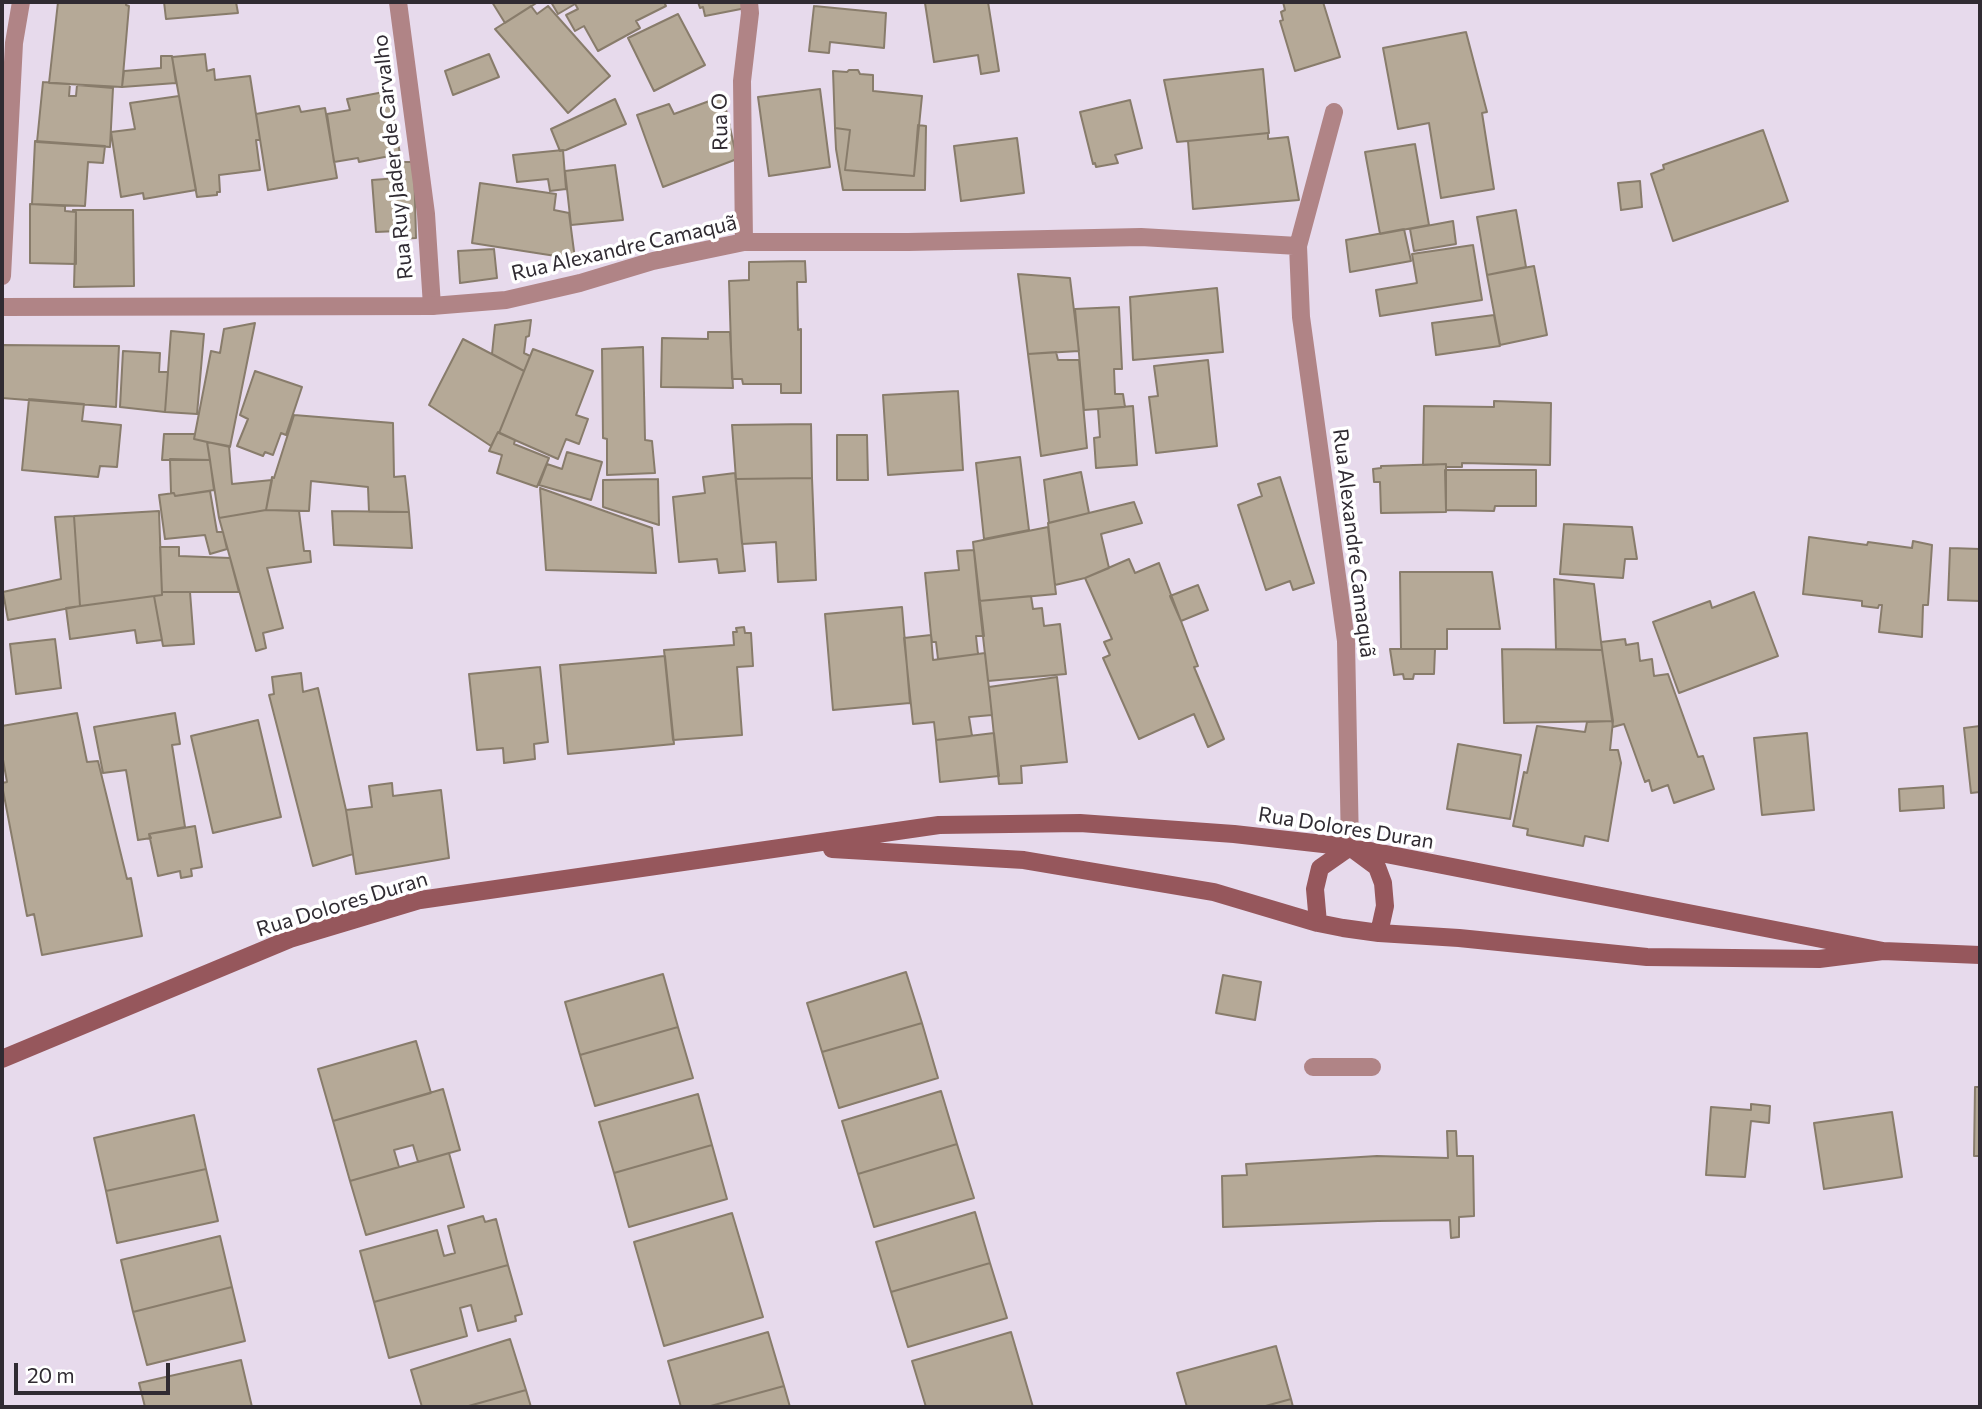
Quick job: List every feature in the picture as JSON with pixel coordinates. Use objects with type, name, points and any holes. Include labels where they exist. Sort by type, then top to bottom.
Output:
[{"type":"street","points":[[2,276],[15,43],[21,2]]},
{"type":"street","name":"Rua Ruy Jader de Carvalho","points":[[398,2],[426,214],[432,306]]},
{"type":"street","name":"Rua O","points":[[744,242],[742,82],[749,2]]},
{"type":"street","name":"Rua Alexandre Camaquã","points":[[1334,112],[1298,246],[1301,317],[1346,641],[1350,847]]},
{"type":"street","name":"Rua Alexandre Camaquã","points":[[2,307],[432,306],[506,300],[580,283],[653,261],[744,242],[908,242],[1141,236],[1298,246]]},
{"type":"street","name":"Rua Dolores Duran","points":[[2,1059],[290,939],[420,900],[939,825],[1080,822],[1234,834],[1350,847],[1883,951],[1980,955]]},
{"type":"street","name":"Rua Dolores Duran","points":[[797,847],[1024,860],[1214,892],[1318,923],[1379,933],[1459,938],[1647,957],[1819,959],[1883,951]]},
{"type":"street","points":[[1318,923],[1315,889],[1320,868],[1350,847],[1377,867],[1383,883],[1385,906],[1379,933]]},
{"type":"street","points":[[1313,1067],[1372,1067]]},
{"type":"building","points":[[58,2],[126,2],[129,6],[122,87],[49,83]]},
{"type":"building","points":[[164,2],[236,2],[238,13],[166,19]]},
{"type":"building","points":[[492,2],[538,2],[505,23]]},
{"type":"building","points":[[551,2],[574,2],[575,4],[558,14]]},
{"type":"building","points":[[574,2],[664,2],[666,6],[636,21],[640,28],[598,51],[584,26],[575,31],[566,15],[578,9]]},
{"type":"building","points":[[698,2],[745,2],[746,8],[705,16],[703,7],[700,8]]},
{"type":"building","points":[[988,2],[999,71],[981,74],[978,55],[934,62],[925,3]]},
{"type":"building","points":[[1283,2],[1323,2],[1340,57],[1295,71],[1280,21],[1283,20],[1281,12],[1285,10]]},
{"type":"building","points":[[531,6],[537,14],[548,6],[610,76],[568,113],[495,29]]},
{"type":"building","points":[[814,6],[886,13],[884,48],[830,42],[829,53],[809,51]]},
{"type":"building","points":[[678,14],[705,65],[654,91],[628,38]]},
{"type":"building","points":[[1466,32],[1487,112],[1482,113],[1494,189],[1441,198],[1429,123],[1398,129],[1383,48]]},
{"type":"building","points":[[205,54],[207,71],[214,69],[215,80],[250,76],[260,140],[256,140],[260,170],[219,175],[220,192],[217,192],[217,195],[197,197],[172,57]]},
{"type":"building","points":[[489,54],[499,77],[453,95],[445,71]]},
{"type":"building","points":[[161,56],[172,56],[176,83],[122,87],[124,71],[161,68]]},
{"type":"building","points":[[1263,69],[1269,133],[1177,142],[1164,80]]},
{"type":"building","points":[[849,70],[873,75],[873,91],[922,96],[914,176],[845,170],[850,130],[835,128],[833,71]]},
{"type":"building","points":[[43,82],[70,84],[69,96],[76,96],[77,85],[113,88],[110,147],[37,142]]},
{"type":"building","points":[[820,89],[830,167],[769,176],[758,97]]},
{"type":"building","points":[[389,91],[400,154],[359,162],[358,158],[334,162],[327,114],[350,110],[347,99]]},
{"type":"building","points":[[179,96],[196,190],[144,199],[143,193],[121,197],[111,132],[135,129],[130,103]]},
{"type":"building","points":[[723,96],[737,159],[663,187],[637,115],[669,104],[674,114]]},
{"type":"building","points":[[615,99],[626,124],[560,151],[551,129]]},
{"type":"building","points":[[1130,100],[1142,148],[1115,155],[1118,163],[1096,167],[1080,112]]},
{"type":"building","points":[[299,106],[301,112],[325,108],[337,178],[268,190],[256,114]]},
{"type":"building","points":[[918,125],[926,126],[925,190],[843,190],[835,128],[850,130],[845,170],[914,176]]},
{"type":"building","points":[[1763,130],[1788,201],[1673,241],[1651,174],[1664,169],[1663,165]]},
{"type":"building","points":[[1268,133],[1268,139],[1288,137],[1299,200],[1193,209],[1188,141]]},
{"type":"building","points":[[1017,138],[1024,193],[961,201],[954,146]]},
{"type":"building","points":[[35,141],[105,146],[103,163],[88,162],[85,206],[32,204]]},
{"type":"building","points":[[1415,144],[1429,225],[1380,234],[1365,152]]},
{"type":"building","points":[[563,150],[566,189],[550,191],[548,179],[517,182],[513,155]]},
{"type":"building","points":[[397,162],[414,162],[416,238],[399,239],[398,231],[376,232],[372,180],[399,178]]},
{"type":"building","points":[[615,165],[623,220],[571,225],[565,171]]},
{"type":"building","points":[[1640,181],[1642,207],[1621,210],[1618,183]]},
{"type":"building","points":[[480,183],[556,194],[554,210],[569,213],[575,259],[472,243]]},
{"type":"building","points":[[30,204],[65,206],[65,211],[76,212],[76,264],[30,263]]},
{"type":"building","points":[[73,210],[133,210],[134,286],[74,287],[76,212]]},
{"type":"building","points":[[1516,210],[1526,267],[1487,275],[1477,217]]},
{"type":"building","points":[[1453,221],[1456,244],[1414,251],[1410,229]]},
{"type":"building","points":[[1404,229],[1411,261],[1350,272],[1346,240]]},
{"type":"building","points":[[1473,245],[1482,300],[1380,316],[1376,290],[1417,283],[1412,254]]},
{"type":"building","points":[[494,249],[497,278],[460,283],[458,251]]},
{"type":"building","points":[[805,261],[806,282],[797,282],[798,330],[801,329],[801,393],[781,393],[781,384],[743,384],[742,379],[732,379],[729,281],[749,280],[749,262]]},
{"type":"building","points":[[1534,266],[1547,335],[1500,345],[1487,275]]},
{"type":"building","points":[[1018,274],[1070,278],[1079,351],[1028,354]]},
{"type":"building","points":[[1217,288],[1223,352],[1133,360],[1130,297]]},
{"type":"building","points":[[1119,307],[1122,369],[1114,369],[1115,394],[1123,394],[1125,407],[1084,410],[1075,309]]},
{"type":"building","points":[[1494,315],[1500,346],[1436,355],[1432,323]]},
{"type":"building","points":[[531,320],[524,353],[530,356],[524,371],[492,354],[495,325]]},
{"type":"building","points":[[255,323],[230,447],[194,439],[211,351],[220,353],[224,329]]},
{"type":"building","points":[[171,331],[204,334],[197,414],[165,412]]},
{"type":"building","points":[[708,332],[730,332],[733,388],[661,387],[662,338],[708,339]]},
{"type":"building","points":[[463,339],[524,371],[491,446],[429,405]]},
{"type":"building","points":[[2,345],[119,346],[116,407],[2,398]]},
{"type":"building","points":[[643,347],[645,440],[652,441],[655,473],[607,475],[607,439],[603,438],[602,349]]},
{"type":"building","points":[[533,349],[593,371],[576,415],[588,419],[579,444],[566,439],[558,459],[499,433]]},
{"type":"building","points":[[123,351],[160,353],[159,372],[168,372],[165,412],[120,407]]},
{"type":"building","points":[[1056,352],[1058,360],[1079,360],[1087,448],[1041,456],[1028,354]]},
{"type":"building","points":[[1208,360],[1217,446],[1156,453],[1149,397],[1158,396],[1154,366]]},
{"type":"building","points":[[255,371],[302,387],[286,435],[281,433],[273,455],[265,452],[263,456],[237,446],[248,419],[240,415]]},
{"type":"building","points":[[958,391],[963,470],[888,475],[883,395]]},
{"type":"building","points":[[29,399],[84,404],[82,421],[121,425],[117,467],[100,466],[98,477],[22,470]]},
{"type":"building","points":[[1494,401],[1551,403],[1550,465],[1423,465],[1424,406],[1494,407]]},
{"type":"building","points":[[1133,406],[1137,465],[1096,468],[1094,438],[1100,437],[1098,409]]},
{"type":"building","points":[[294,415],[393,423],[394,477],[405,476],[409,512],[369,512],[368,487],[311,481],[309,511],[266,510],[272,477],[274,478]]},
{"type":"building","points":[[811,424],[812,478],[736,479],[732,425]]},
{"type":"building","points":[[498,432],[515,440],[514,444],[549,458],[537,487],[497,473],[502,455],[489,451]]},
{"type":"building","points":[[164,434],[195,434],[194,439],[207,442],[210,460],[162,460]]},
{"type":"building","points":[[837,435],[867,435],[868,480],[837,480]]},
{"type":"building","points":[[207,442],[229,446],[232,484],[272,480],[266,510],[219,518]]},
{"type":"building","points":[[567,452],[602,462],[591,500],[539,485],[547,464],[562,469]]},
{"type":"building","points":[[1020,457],[1029,530],[984,539],[976,463]]},
{"type":"building","points":[[170,459],[210,460],[214,490],[175,496],[171,493]]},
{"type":"building","points":[[1446,464],[1446,512],[1381,513],[1380,482],[1374,482],[1373,469],[1381,466]]},
{"type":"building","points":[[1445,470],[1536,470],[1536,506],[1495,506],[1494,511],[1446,510]]},
{"type":"building","points":[[1081,472],[1089,513],[1049,523],[1044,480]]},
{"type":"building","points":[[735,473],[745,571],[719,573],[717,559],[679,562],[673,497],[705,493],[703,477]]},
{"type":"building","points":[[1280,477],[1314,583],[1293,590],[1290,581],[1266,590],[1238,505],[1262,496],[1258,484]]},
{"type":"building","points":[[812,478],[816,580],[778,582],[776,542],[742,544],[736,479]]},
{"type":"building","points":[[658,479],[659,525],[603,507],[603,480]]},
{"type":"building","points":[[540,488],[652,528],[656,573],[546,570]]},
{"type":"building","points":[[210,491],[217,532],[223,532],[227,549],[210,554],[205,535],[165,539],[159,495],[174,493],[175,496]]},
{"type":"building","points":[[1134,502],[1142,523],[1101,534],[1109,568],[1085,578],[1055,585],[1048,523]]},
{"type":"building","points":[[266,510],[299,511],[304,551],[310,551],[311,562],[267,568],[283,628],[263,633],[266,648],[256,651],[219,518]]},
{"type":"building","points":[[159,511],[162,595],[80,606],[74,516]]},
{"type":"building","points":[[332,511],[409,512],[412,548],[334,545]]},
{"type":"building","points":[[74,516],[80,606],[8,620],[3,592],[61,579],[55,517]]},
{"type":"building","points":[[1564,524],[1632,527],[1637,559],[1625,559],[1623,578],[1560,574]]},
{"type":"building","points":[[1048,527],[1056,594],[979,601],[973,542]]},
{"type":"building","points":[[1809,537],[1912,548],[1913,541],[1932,545],[1928,605],[1923,605],[1922,637],[1879,632],[1882,605],[1878,608],[1862,606],[1862,601],[1803,594]]},
{"type":"building","points":[[160,547],[179,547],[179,556],[230,558],[239,592],[162,592]]},
{"type":"building","points":[[1950,548],[1980,549],[1980,601],[1948,600]]},
{"type":"building","points":[[974,550],[984,636],[976,636],[978,654],[938,659],[936,642],[932,642],[925,573],[959,570],[957,551]]},
{"type":"building","points":[[1129,559],[1135,573],[1159,563],[1198,666],[1194,667],[1224,739],[1208,747],[1194,714],[1139,739],[1103,658],[1110,655],[1104,642],[1112,639],[1085,578]]},
{"type":"building","points":[[1400,572],[1492,572],[1500,629],[1447,629],[1447,649],[1401,649]]},
{"type":"building","points":[[1554,579],[1594,584],[1602,650],[1556,649]]},
{"type":"building","points":[[1198,585],[1208,610],[1181,621],[1170,596]]},
{"type":"building","points":[[162,592],[190,592],[194,644],[163,646],[154,596],[162,595]]},
{"type":"building","points":[[1754,592],[1778,656],[1679,693],[1653,622],[1710,601],[1712,608]]},
{"type":"building","points":[[154,596],[162,640],[137,643],[135,630],[70,639],[66,608]]},
{"type":"building","points":[[1031,596],[1033,609],[1042,608],[1044,626],[1060,624],[1066,674],[988,681],[979,601]]},
{"type":"building","points":[[902,607],[910,703],[833,710],[825,614]]},
{"type":"building","points":[[744,627],[745,633],[751,633],[753,666],[737,667],[742,735],[673,740],[664,650],[734,645],[733,632],[737,632],[736,628]]},
{"type":"building","points":[[931,635],[933,660],[985,653],[992,715],[969,717],[972,736],[936,740],[934,722],[913,724],[904,638]]},
{"type":"building","points":[[55,639],[61,688],[16,694],[10,644]]},
{"type":"building","points":[[1625,639],[1626,645],[1638,643],[1640,661],[1652,659],[1654,676],[1668,674],[1698,757],[1703,756],[1714,789],[1674,803],[1668,785],[1652,791],[1649,780],[1645,782],[1624,724],[1613,727],[1601,642]]},
{"type":"building","points":[[1390,649],[1435,649],[1434,674],[1414,674],[1413,679],[1404,679],[1403,674],[1394,675]]},
{"type":"building","points":[[1502,649],[1602,650],[1613,721],[1504,723]]},
{"type":"building","points":[[665,656],[674,744],[568,754],[560,665]]},
{"type":"building","points":[[540,667],[548,742],[534,744],[535,759],[504,763],[503,748],[477,750],[469,674]]},
{"type":"building","points":[[301,673],[303,692],[318,688],[346,810],[353,854],[313,866],[269,695],[274,694],[272,677]]},
{"type":"building","points":[[1057,677],[1067,762],[1021,766],[1022,783],[999,784],[989,687]]},
{"type":"building","points":[[77,713],[87,762],[98,761],[127,879],[131,878],[142,936],[42,955],[34,914],[27,916],[2,785],[7,782],[2,754],[2,726]]},
{"type":"building","points":[[175,713],[180,744],[172,745],[185,827],[149,834],[151,838],[138,840],[126,770],[103,773],[94,727]]},
{"type":"building","points":[[258,720],[281,817],[213,833],[191,736]]},
{"type":"building","points":[[1613,721],[1610,750],[1618,750],[1621,763],[1608,841],[1585,836],[1583,846],[1527,835],[1528,829],[1513,826],[1537,726],[1585,732],[1587,722]]},
{"type":"building","points":[[1980,726],[1980,792],[1971,793],[1964,728]]},
{"type":"building","points":[[994,733],[999,776],[940,782],[936,740]]},
{"type":"building","points":[[1807,733],[1814,810],[1762,815],[1754,738]]},
{"type":"building","points":[[1458,744],[1521,755],[1510,819],[1447,809]]},
{"type":"building","points":[[392,783],[393,796],[441,790],[449,858],[356,874],[346,810],[372,807],[369,786]]},
{"type":"building","points":[[1943,786],[1944,808],[1900,811],[1899,789]]},
{"type":"building","points":[[195,826],[202,867],[191,869],[192,876],[181,878],[180,871],[158,876],[149,834]]},
{"type":"building","points":[[906,972],[922,1023],[822,1052],[807,1003]]},
{"type":"building","points":[[663,974],[678,1027],[580,1055],[565,1002]]},
{"type":"building","points":[[1223,975],[1261,982],[1255,1020],[1216,1013]]},
{"type":"building","points":[[922,1023],[938,1078],[839,1108],[822,1052]]},
{"type":"building","points":[[678,1027],[693,1078],[595,1106],[580,1055]]},
{"type":"building","points":[[416,1041],[431,1093],[333,1121],[318,1069]]},
{"type":"building","points":[[1975,1087],[1980,1087],[1980,1156],[1974,1156]]},
{"type":"building","points":[[443,1089],[460,1150],[418,1162],[413,1145],[394,1150],[399,1167],[350,1181],[333,1121]]},
{"type":"building","points":[[941,1091],[957,1144],[858,1174],[842,1121]]},
{"type":"building","points":[[698,1094],[712,1145],[614,1173],[599,1122]]},
{"type":"building","points":[[1751,1104],[1770,1106],[1769,1123],[1751,1121],[1745,1177],[1706,1175],[1711,1107],[1751,1110]]},
{"type":"building","points":[[1892,1112],[1902,1177],[1824,1189],[1814,1123]]},
{"type":"building","points":[[194,1115],[206,1169],[106,1191],[94,1138]]},
{"type":"building","points":[[1447,1131],[1456,1131],[1457,1156],[1473,1156],[1474,1216],[1459,1217],[1459,1237],[1451,1238],[1450,1220],[1223,1227],[1222,1176],[1247,1175],[1246,1164],[1377,1156],[1448,1158]]},
{"type":"building","points":[[957,1144],[974,1198],[874,1227],[858,1174]]},
{"type":"building","points":[[712,1145],[727,1199],[629,1227],[614,1173]]},
{"type":"building","points":[[449,1153],[464,1207],[366,1235],[350,1181]]},
{"type":"building","points":[[206,1169],[218,1221],[117,1243],[106,1191]]},
{"type":"building","points":[[975,1212],[990,1263],[891,1292],[876,1242]]},
{"type":"building","points":[[732,1213],[763,1317],[664,1346],[634,1242]]},
{"type":"building","points":[[483,1216],[485,1222],[496,1219],[508,1265],[374,1302],[360,1251],[437,1230],[444,1256],[455,1253],[448,1226]]},
{"type":"building","points":[[220,1236],[232,1287],[133,1312],[121,1260]]},
{"type":"building","points":[[990,1263],[1007,1318],[908,1347],[891,1292]]},
{"type":"building","points":[[508,1265],[522,1314],[515,1316],[516,1321],[478,1331],[471,1305],[460,1308],[467,1336],[389,1358],[374,1302]]},
{"type":"building","points":[[232,1287],[245,1341],[147,1365],[133,1312]]},
{"type":"building","points":[[768,1332],[784,1386],[707,1407],[681,1407],[668,1361]]},
{"type":"building","points":[[1011,1332],[1033,1407],[926,1407],[912,1361]]},
{"type":"building","points":[[510,1339],[526,1390],[465,1407],[422,1407],[411,1370]]},
{"type":"building","points":[[1276,1346],[1291,1399],[1262,1407],[1187,1407],[1177,1373]]},
{"type":"building","points":[[241,1360],[252,1407],[145,1407],[139,1383]]},
{"type":"building","points":[[784,1386],[790,1407],[707,1407]]},
{"type":"building","points":[[526,1390],[531,1407],[465,1407]]},
{"type":"building","points":[[1291,1399],[1293,1407],[1262,1407]]}]
